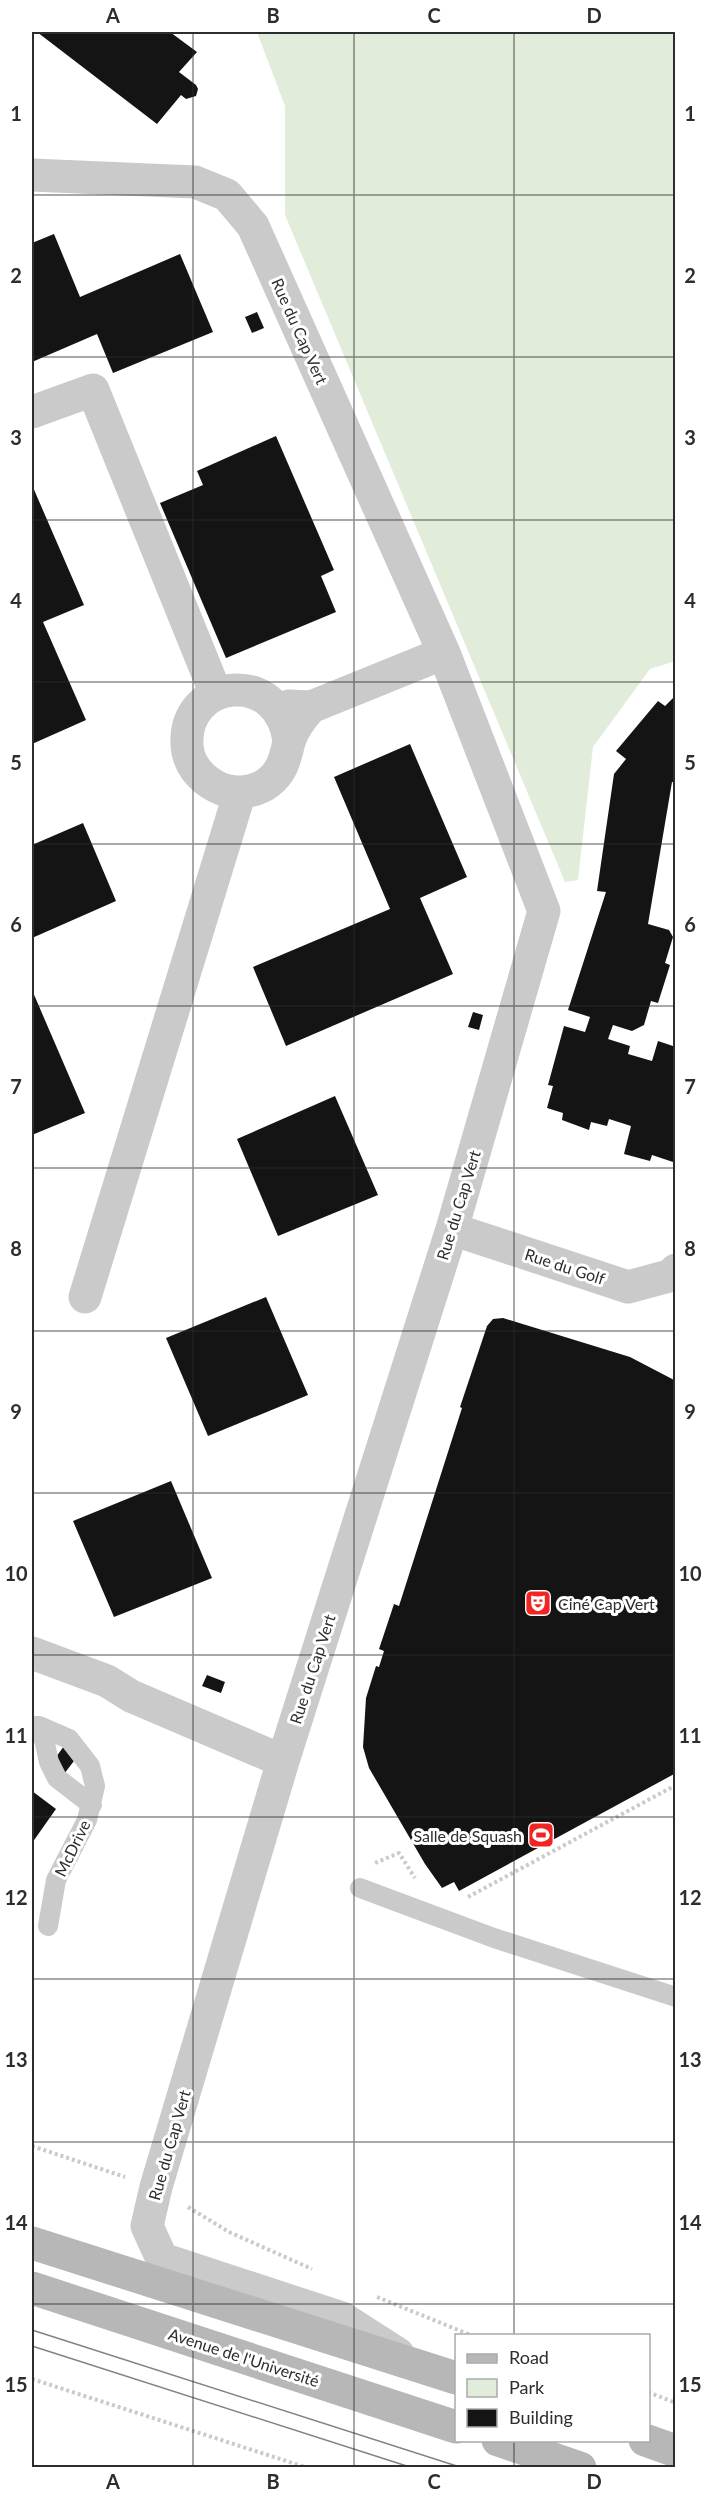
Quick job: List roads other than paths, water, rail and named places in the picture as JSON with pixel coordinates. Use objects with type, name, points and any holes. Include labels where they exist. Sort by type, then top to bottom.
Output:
[{"type":"main road","points":[[32,2243],[455,2378]]},
{"type":"main road","name":"Avenue de l'Université","points":[[32,2288],[455,2427]]},
{"type":"main road","points":[[504,2442],[580,2468]]},
{"type":"main road","points":[[650,2442],[675,2451]]},
{"type":"street","name":"Rue du Cap Vert","points":[[32,175],[195,182],[227,195],[253,226],[444,653],[544,911],[452,1229],[283,1761],[156,2187],[147,2226],[162,2259],[342,2318],[417,2367]]},
{"type":"street","points":[[32,412],[93,390],[216,694]]},
{"type":"street","points":[[269,700],[280,712],[287,726],[289,741],[287,756],[275,777],[255,790],[240,792],[222,790],[207,782],[195,769],[188,753],[186,735],[191,718],[202,704],[216,694],[244,690],[290,707],[311,707],[444,653]]},
{"type":"street","points":[[289,741],[297,722],[311,707]]},
{"type":"street","points":[[85,1297],[240,792]]},
{"type":"street","name":"Rue du Golf","points":[[452,1229],[628,1287],[669,1276],[675,1270]]},
{"type":"street","points":[[32,1653],[107,1681],[130,1696],[283,1761]]},
{"type":"lane","points":[[32,1726],[39,1726],[69,1739],[90,1766],[95,1786],[92,1805],[57,1778],[49,1762],[44,1739],[32,1726]]},
{"type":"lane","name":"McDrive","points":[[48,1926],[56,1880],[87,1820],[92,1805]]},
{"type":"lane","points":[[360,1888],[494,1938],[675,1997]]},
{"type":"tram line","points":[[32,2330],[463,2468]]},
{"type":"tram line","points":[[32,2346],[413,2468]]},
{"type":"place","name":"Ciné Cap Vert","points":[[538,1603]]},
{"type":"place","name":"Salle de Squash","points":[[541,1835]]}]
